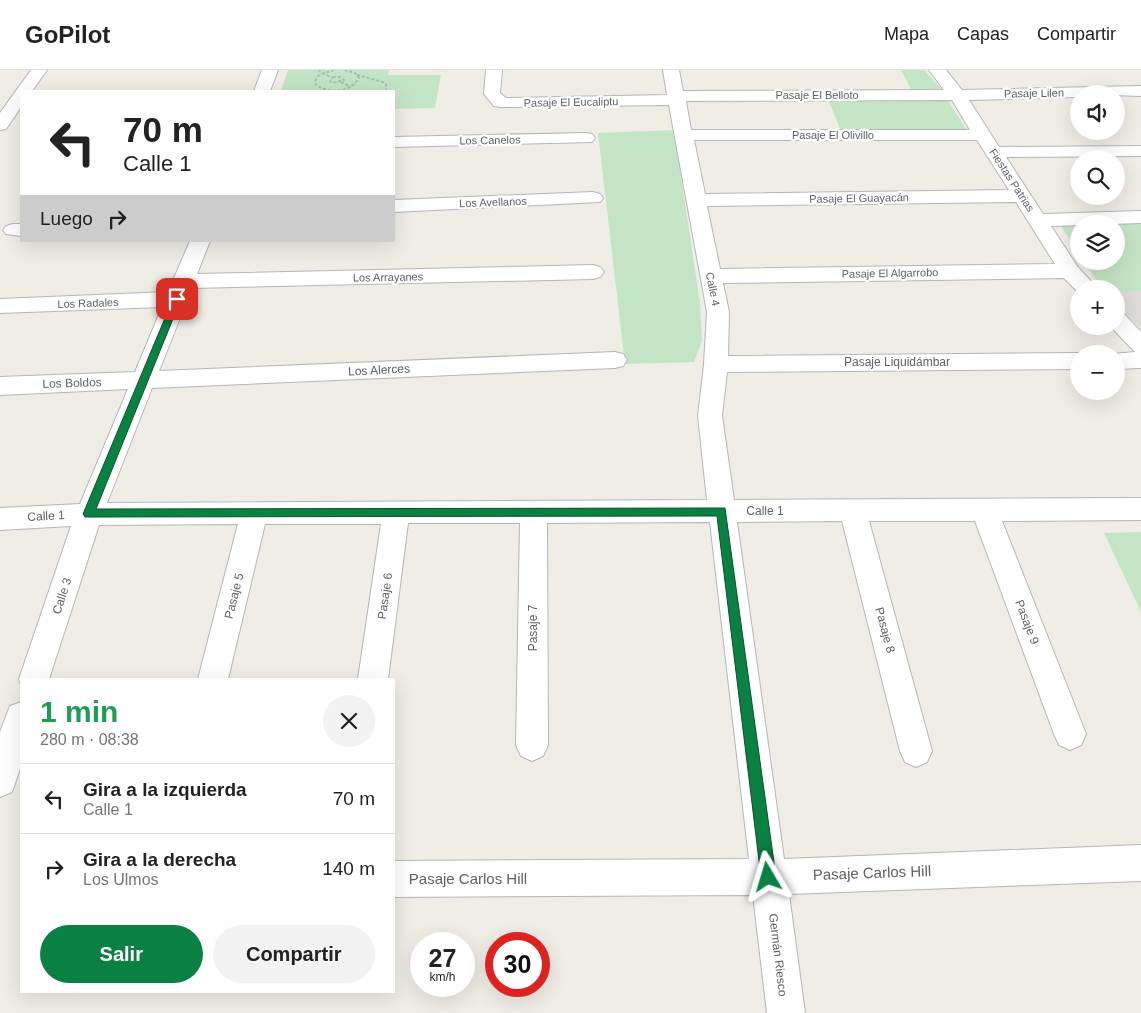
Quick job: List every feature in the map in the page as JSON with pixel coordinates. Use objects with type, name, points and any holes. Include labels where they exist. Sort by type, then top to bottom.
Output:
[{"type":"street","points":[[25,90],[39,70]]},
{"type":"street","points":[[262,90],[270,70]]},
{"type":"street","name":"Pasaje El Eucaliptu","points":[[494,70],[492,94],[500,102],[506,103],[676,98]]},
{"type":"street","name":"Calle 4","points":[[671,70],[718,312],[716,364],[710,416],[722,511]]},
{"type":"street","name":"Fiestas Patrias","points":[[937,70],[958,95],[1070,271],[1078,280]]},
{"type":"street","name":"Pasaje Lilen","points":[[958,95],[1141,91]]},
{"type":"street","name":"Pasaje El Belloto","points":[[676,98],[958,95]]},
{"type":"street","points":[[0,124],[20,96]]},
{"type":"street","name":"Pasaje El Olivillo","points":[[683,136],[983,135]]},
{"type":"street","name":"Los Canelos","points":[[395,142],[586,138]]},
{"type":"street","points":[[994,152],[1141,151]]},
{"type":"street","name":"Pasaje El Guayacán","points":[[696,200],[1022,196]]},
{"type":"street","name":"Los Avellanos","points":[[395,206],[593,198]]},
{"type":"street","points":[[1038,220],[1141,217]]},
{"type":"street","name":"Calle 3","points":[[34,678],[89,514],[200,242]]},
{"type":"street","name":"Pasaje El Algarrobo","points":[[711,276],[1070,271]]},
{"type":"street","name":"Los Arrayanes","points":[[180,290],[593,272]]},
{"type":"street","name":"Los Radales","points":[[0,306],[180,290]]},
{"type":"street","points":[[1125,329],[1141,346]]},
{"type":"street","name":"Los Alerces","points":[[143,381],[615,360]]},
{"type":"street","points":[[1125,361],[1141,360]]},
{"type":"street","name":"Pasaje Liquidámbar","points":[[716,364],[1070,361]]},
{"type":"street","name":"Los Boldos","points":[[0,386],[143,381]]},
{"type":"street","name":"Calle 1","points":[[0,519],[89,514],[1141,509]]},
{"type":"street","name":"Pasaje 8","points":[[853,510],[916,751]]},
{"type":"street","name":"Pasaje 9","points":[[984,510],[1070,734]]},
{"type":"street","name":"Germán Riesco","points":[[722,511],[786,1013]]},
{"type":"street","name":"Pasaje 7","points":[[532,745],[534,512]]},
{"type":"street","name":"Pasaje 5","points":[[213,678],[254,513]]},
{"type":"street","name":"Pasaje 6","points":[[373,678],[396,513]]},
{"type":"street","points":[[0,780],[20,720]]},
{"type":"street","name":"Pasaje Carlos Hill","points":[[395,879],[768,877],[1141,863]]},
{"type":"path","points":[[318,70],[332,78],[342,77],[344,80],[342,82]]},
{"type":"path","points":[[328,90],[320,88],[315,81],[323,73],[334,70]]},
{"type":"path","points":[[345,70],[365,78],[381,80],[386,84],[386,90]]},
{"type":"path","points":[[356,74],[360,70]]},
{"type":"path","points":[[337,90],[351,87],[358,82],[356,74]]},
{"type":"path","points":[[332,78],[330,80],[331,83],[342,82],[351,87]]},
{"type":"shaded area","points":[[1125,291],[1141,291],[1141,329],[1125,313]]},
{"type":"green space","points":[[288,70],[389,70],[388,75],[441,75],[435,108],[395,109],[395,90],[281,90]]},
{"type":"green space","points":[[901,70],[924,70],[943,91],[912,91]]},
{"type":"green space","points":[[946,98],[966,129],[841,131],[828,99]]},
{"type":"green space","points":[[674,130],[700,303],[702,341],[694,362],[625,364],[598,133]]},
{"type":"green space","points":[[1141,223],[1141,291],[1125,291],[1125,280],[1096,280],[1090,270],[1125,270],[1125,224]]},
{"type":"green space","points":[[1060,225],[1070,225],[1070,240]]},
{"type":"green space","points":[[1141,532],[1141,612],[1104,533]]},
{"type":"route","points":[[177,299],[89,514],[722,511],[768,877]]}]
